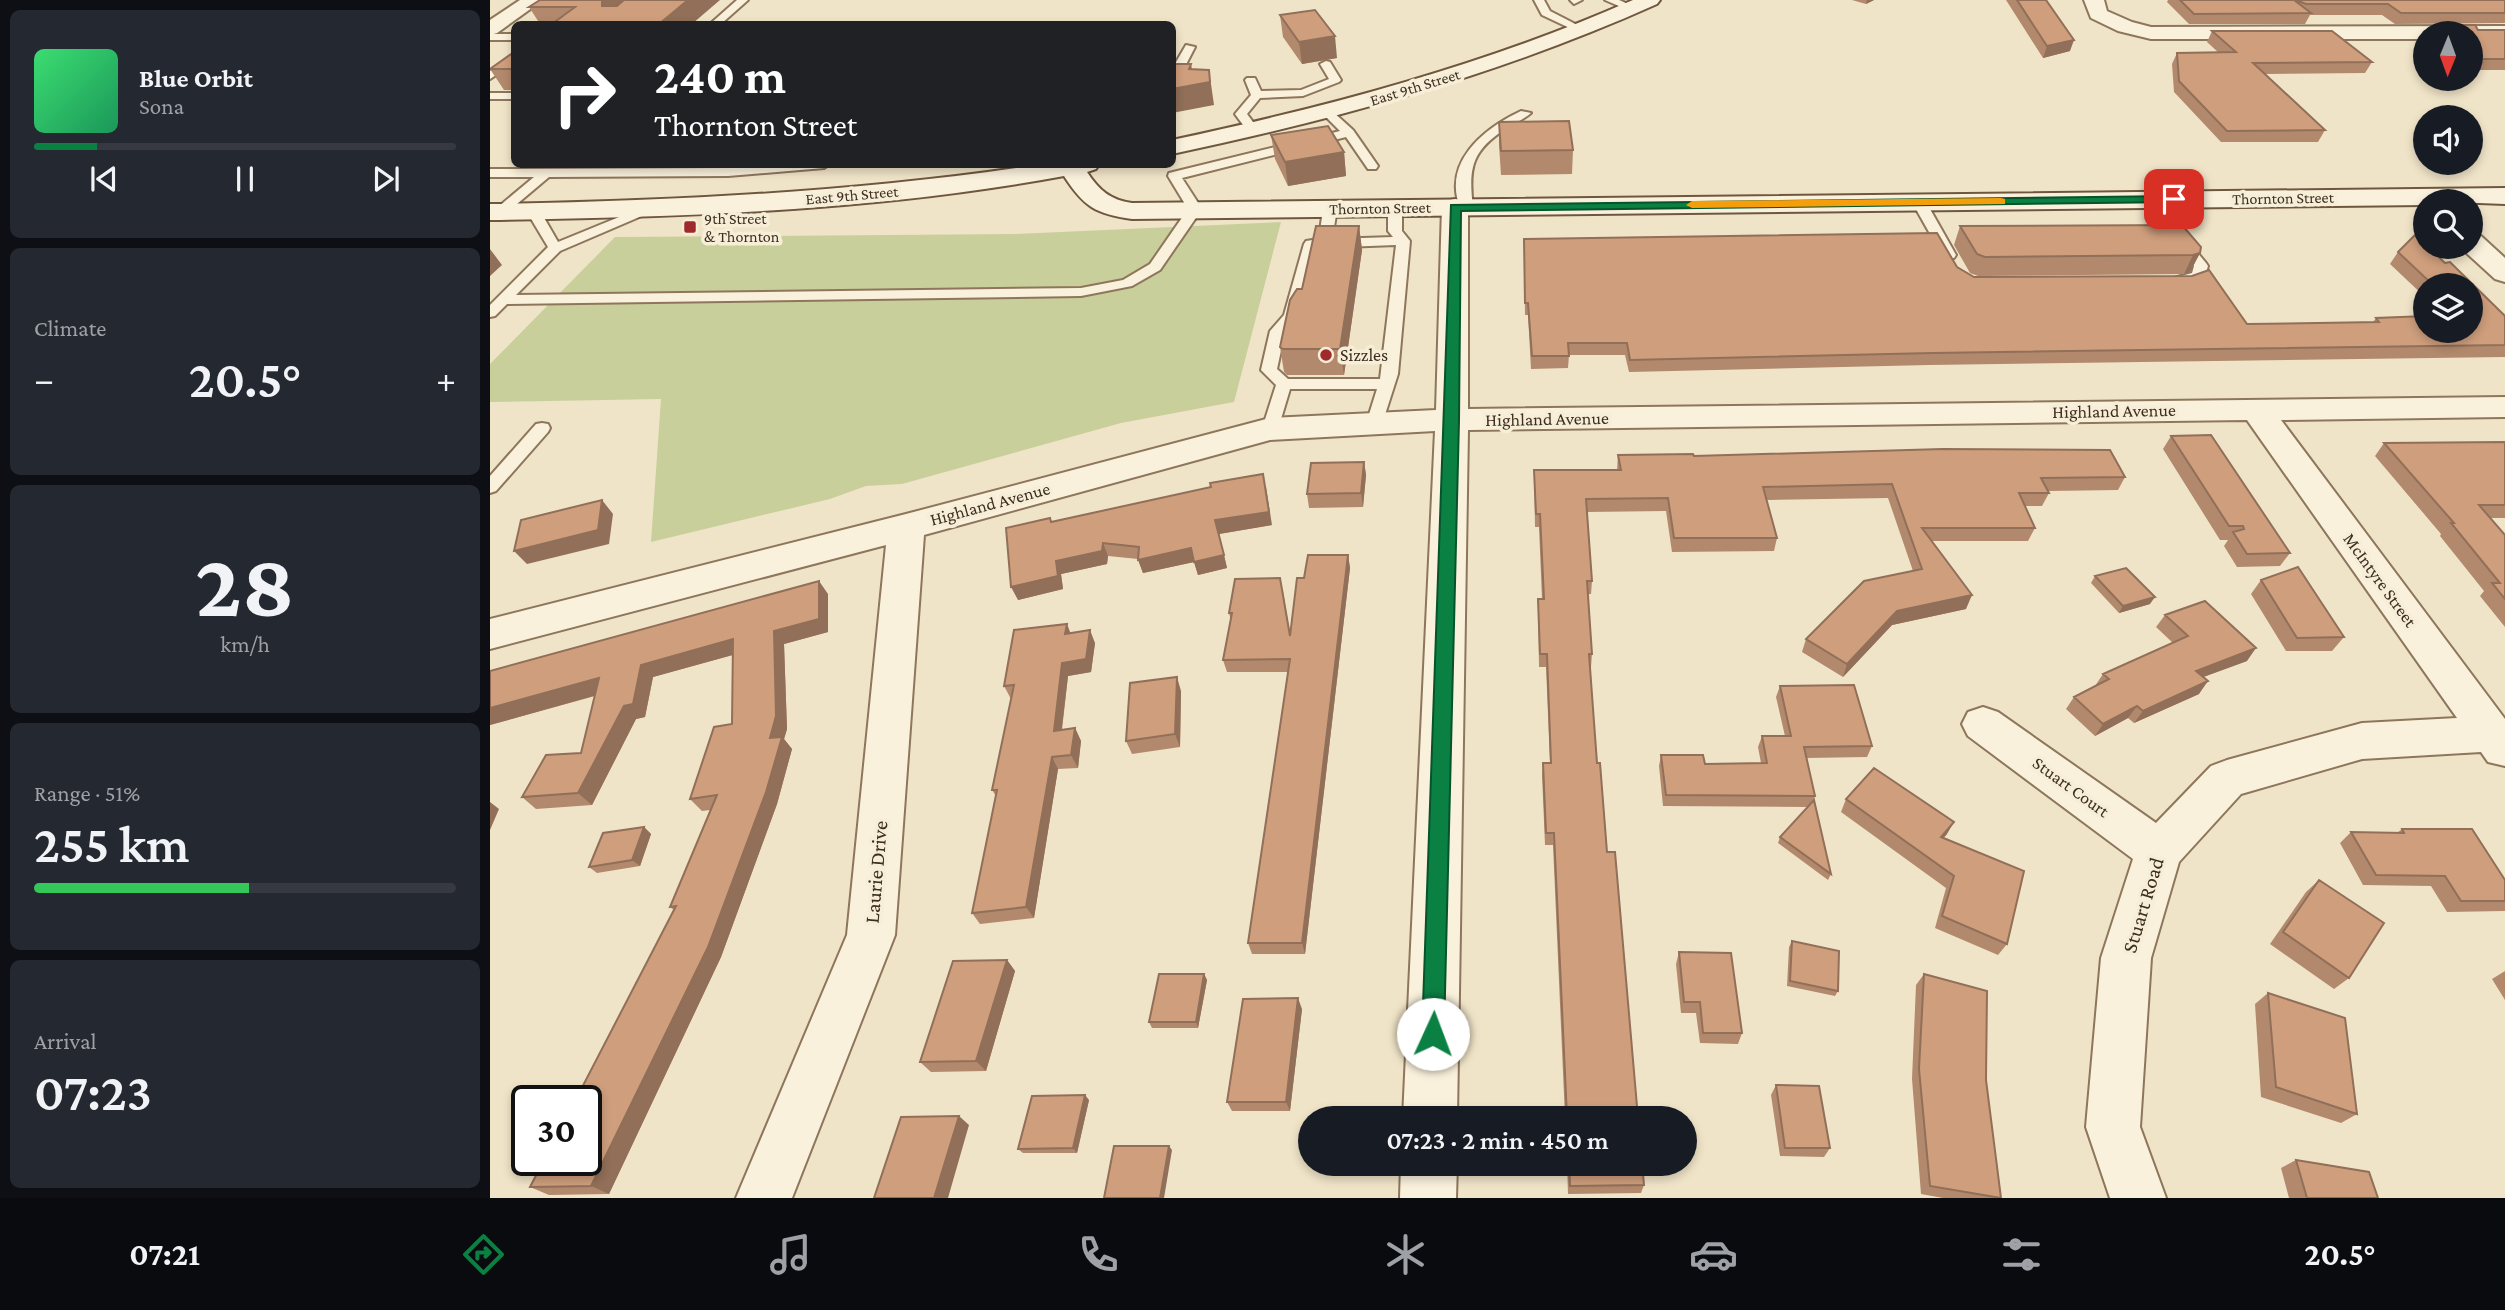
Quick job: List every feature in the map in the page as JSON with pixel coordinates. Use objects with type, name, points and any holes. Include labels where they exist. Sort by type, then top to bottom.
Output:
[{"type":"street","points":[[490,29],[533,0]]},
{"type":"street","points":[[2094,0],[2098,14],[2125,27],[2151,33],[2505,32]]},
{"type":"street","name":"East 9th Street","points":[[1176,146],[1322,113],[1446,78],[1641,4]]},
{"type":"street","name":"East 9th Street","points":[[495,212],[652,209],[855,195],[1062,168]]},
{"type":"street","name":"Thornton Street","points":[[1078,168],[1091,198],[1104,206],[1132,211],[2413,199]]},
{"type":"street","name":"Thornton Street","points":[[2483,196],[2505,195]]},
{"type":"street","points":[[1430,1106],[1461,207]]},
{"type":"street","points":[[2483,253],[2505,273]]},
{"type":"street","name":"Highland Avenue","points":[[490,634],[906,527],[1270,429],[1452,420],[2505,407]]},
{"type":"street","name":"McIntyre Street","points":[[2255,408],[2498,743]]},
{"type":"street","name":"Laurie Drive","points":[[765,1198],[871,935],[906,527]]},
{"type":"street","name":"Stuart Court","points":[[1983,724],[2159,851]]},
{"type":"street","name":"Stuart Road","points":[[2138,1198],[2113,1127],[2126,958],[2159,851],[2227,779],[2361,741],[2498,743]]},
{"type":"street","points":[[1428,1198],[1429,1176]]},
{"type":"lane","points":[[718,21],[743,0]]},
{"type":"lane","points":[[1538,0],[1546,13],[1580,29]]},
{"type":"lane","points":[[1610,0],[1641,4]]},
{"type":"lane","points":[[490,37],[511,37]]},
{"type":"lane","points":[[1176,73],[1190,47]]},
{"type":"lane","points":[[490,76],[511,60]]},
{"type":"lane","points":[[1264,154],[1248,131],[1241,114],[1257,95],[1303,93],[1335,80],[1326,64]]},
{"type":"lane","points":[[1251,80],[1257,95]]},
{"type":"lane","points":[[1303,93],[1322,113],[1349,133],[1372,166]]},
{"type":"lane","points":[[490,96],[511,96]]},
{"type":"lane","points":[[1461,207],[1465,165],[1503,123],[1525,113]]},
{"type":"lane","points":[[503,300],[1081,292],[1127,283],[1155,267],[1195,209],[1174,176],[1349,133]]},
{"type":"lane","points":[[490,173],[728,172],[776,168]]},
{"type":"lane","points":[[495,212],[546,173]]},
{"type":"lane","points":[[2146,200],[2202,266],[2199,276],[2186,281],[2159,281]]},
{"type":"lane","points":[[1919,202],[1956,267]]},
{"type":"lane","points":[[1374,424],[1387,384],[1403,241],[1395,231],[1395,208]]},
{"type":"lane","points":[[490,313],[555,248],[652,209]]},
{"type":"lane","points":[[1325,243],[1329,209]]},
{"type":"lane","points":[[534,212],[555,248]]},
{"type":"lane","points":[[1387,384],[1284,384],[1269,370],[1278,331],[1291,316],[1311,244],[1403,241]]},
{"type":"lane","points":[[1270,429],[1284,384]]},
{"type":"lane","points":[[490,487],[542,428]]},
{"type":"green space","points":[[1281,222],[1234,402],[1121,423],[902,484],[866,486],[830,499],[651,542],[661,399],[490,402],[490,364],[615,237],[1014,234]]},
{"type":"building","points":[[540,0],[605,0],[602,6],[617,6],[624,0],[688,0],[663,21],[556,21],[575,7],[529,7]]},
{"type":"building","points":[[2017,0],[2046,0],[2074,40],[2047,46]]},
{"type":"building","points":[[2180,0],[2294,0],[2311,13],[2194,14]]},
{"type":"building","points":[[2296,0],[2505,0],[2505,13],[2401,13],[2388,4],[2306,4]]},
{"type":"building","points":[[1315,10],[1335,36],[1299,42],[1280,15]]},
{"type":"building","points":[[2483,30],[2505,30],[2505,59],[2483,59]]},
{"type":"building","points":[[2212,31],[2332,31],[2372,62],[2253,63],[2325,130],[2227,131],[2179,81],[2177,53],[2236,52]]},
{"type":"building","points":[[511,54],[511,69],[490,69]]},
{"type":"building","points":[[1176,64],[1191,64],[1189,69],[1209,70],[1210,82],[1176,88]]},
{"type":"building","points":[[1569,121],[1573,150],[1501,151],[1499,122]]},
{"type":"building","points":[[1328,126],[1344,152],[1285,162],[1271,135]]},
{"type":"building","points":[[2182,225],[2201,247],[2200,253],[1985,257],[1977,254],[1960,226]]},
{"type":"building","points":[[1316,226],[1359,226],[1340,349],[1283,349],[1280,347],[1290,300],[1297,289],[1302,289]]},
{"type":"building","points":[[1937,233],[1957,267],[1974,277],[2192,276],[2209,270],[2247,324],[2379,322],[2376,318],[2413,317],[2413,343],[2483,343],[2483,294],[2505,316],[2505,345],[1630,360],[1627,343],[1568,343],[1569,356],[1532,356],[1528,303],[1525,303],[1524,239]]},
{"type":"building","points":[[2413,237],[2413,259],[2441,259],[2445,263],[2450,262],[2461,273],[2420,273],[2398,252]]},
{"type":"building","points":[[2211,435],[2290,553],[2247,554],[2233,532],[2244,529],[2243,526],[2229,526],[2171,436]]},
{"type":"building","points":[[2505,442],[2505,505],[2479,505],[2505,535],[2505,599],[2492,583],[2500,583],[2451,523],[2454,523],[2384,443]]},
{"type":"building","points":[[1943,449],[2110,450],[2125,477],[2041,478],[2049,493],[2019,493],[2035,528],[1922,528],[1972,595],[1897,611],[1847,664],[1806,639],[1864,581],[1922,569],[1892,484],[1763,487],[1777,538],[1674,538],[1668,498],[1586,499],[1592,581],[1587,581],[1592,654],[1589,654],[1597,763],[1600,763],[1607,852],[1615,852],[1637,1106],[1566,1106],[1554,833],[1546,833],[1543,763],[1551,763],[1547,654],[1540,654],[1538,599],[1544,599],[1540,514],[1536,514],[1534,470],[1621,470],[1618,455],[1694,456]]},
{"type":"building","points":[[1364,462],[1361,493],[1307,494],[1311,463]]},
{"type":"building","points":[[1263,474],[1269,512],[1215,520],[1224,555],[1194,562],[1191,548],[1138,560],[1139,547],[1103,543],[1102,551],[1056,561],[1058,576],[1011,587],[1006,528],[1050,518],[1051,522],[1211,487],[1210,483]]},
{"type":"building","points":[[602,500],[598,530],[514,551],[521,520]]},
{"type":"building","points":[[1308,555],[1348,555],[1302,943],[1248,943],[1290,659],[1223,660],[1232,613],[1229,613],[1235,579],[1280,578],[1290,636],[1297,578],[1304,578]]},
{"type":"building","points":[[2298,567],[2344,637],[2297,638],[2261,580]]},
{"type":"building","points":[[2126,568],[2155,597],[2123,606],[2095,576]]},
{"type":"building","points":[[819,581],[819,619],[774,631],[776,716],[770,738],[782,737],[766,792],[708,947],[602,1164],[602,1085],[583,1085],[676,906],[670,907],[717,795],[690,799],[714,727],[732,724],[733,639],[641,665],[633,704],[624,706],[578,793],[522,797],[546,755],[581,753],[599,678],[490,708],[490,671]]},
{"type":"building","points":[[2205,601],[2256,648],[2196,671],[2208,681],[2143,711],[2137,706],[2103,724],[2074,697],[2109,679],[2103,674],[2188,636],[2165,615]]},
{"type":"building","points":[[1067,624],[1065,634],[1090,630],[1086,659],[1062,663],[1054,731],[1075,728],[1071,755],[1052,757],[1026,907],[972,913],[997,790],[992,790],[1014,685],[1004,686],[1014,630]]},
{"type":"building","points":[[1177,677],[1175,734],[1126,741],[1130,683]]},
{"type":"building","points":[[1854,685],[1872,746],[1804,747],[1815,796],[1666,795],[1661,755],[1703,755],[1705,764],[1767,763],[1762,736],[1791,736],[1780,686]]},
{"type":"building","points":[[1874,768],[1954,822],[1941,837],[2024,871],[2007,944],[1942,916],[1954,876],[1846,799]]},
{"type":"building","points":[[1814,800],[1831,874],[1780,837]]},
{"type":"building","points":[[644,827],[632,860],[589,867],[603,833]]},
{"type":"building","points":[[2402,829],[2472,829],[2505,880],[2505,901],[2461,901],[2445,876],[2376,875],[2351,832],[2404,833]]},
{"type":"building","points":[[2319,880],[2384,923],[2349,978],[2283,932]]},
{"type":"building","points":[[1792,941],[1839,951],[1838,991],[1790,981]]},
{"type":"building","points":[[1679,952],[1731,953],[1742,1033],[1703,1033],[1700,1002],[1684,1002]]},
{"type":"building","points":[[1007,960],[976,1061],[920,1062],[953,961]]},
{"type":"building","points":[[1159,974],[1204,974],[1196,1022],[1149,1022]]},
{"type":"building","points":[[1924,974],[1987,991],[1986,1080],[2001,1198],[1930,1186],[1919,1069]]},
{"type":"building","points":[[2268,993],[2345,1018],[2357,1114],[2276,1087]]},
{"type":"building","points":[[1298,998],[1286,1102],[1227,1102],[1243,999]]},
{"type":"building","points":[[1776,1085],[1819,1086],[1830,1148],[1785,1148]]},
{"type":"building","points":[[1085,1095],[1073,1148],[1018,1149],[1032,1096]]},
{"type":"building","points":[[959,1116],[934,1198],[874,1198],[901,1117]]},
{"type":"building","points":[[1114,1146],[1169,1146],[1160,1198],[1104,1198]]},
{"type":"building","points":[[2296,1160],[2369,1172],[2378,1198],[2307,1198]]},
{"type":"building","points":[[536,1176],[596,1176],[591,1186],[530,1187]]},
{"type":"building","points":[[1570,1176],[1643,1176],[1644,1185],[1570,1186]]},
{"type":"slow traffic","points":[[1692,205],[2001,201]]},
{"type":"place","name":"9th Street & Thornton","points":[[690,227]]},
{"type":"place","name":"Sizzles","points":[[1326,355]]},
{"type":"route","points":[[1433,1034],[1452,420],[1455,208],[2174,199]]}]
